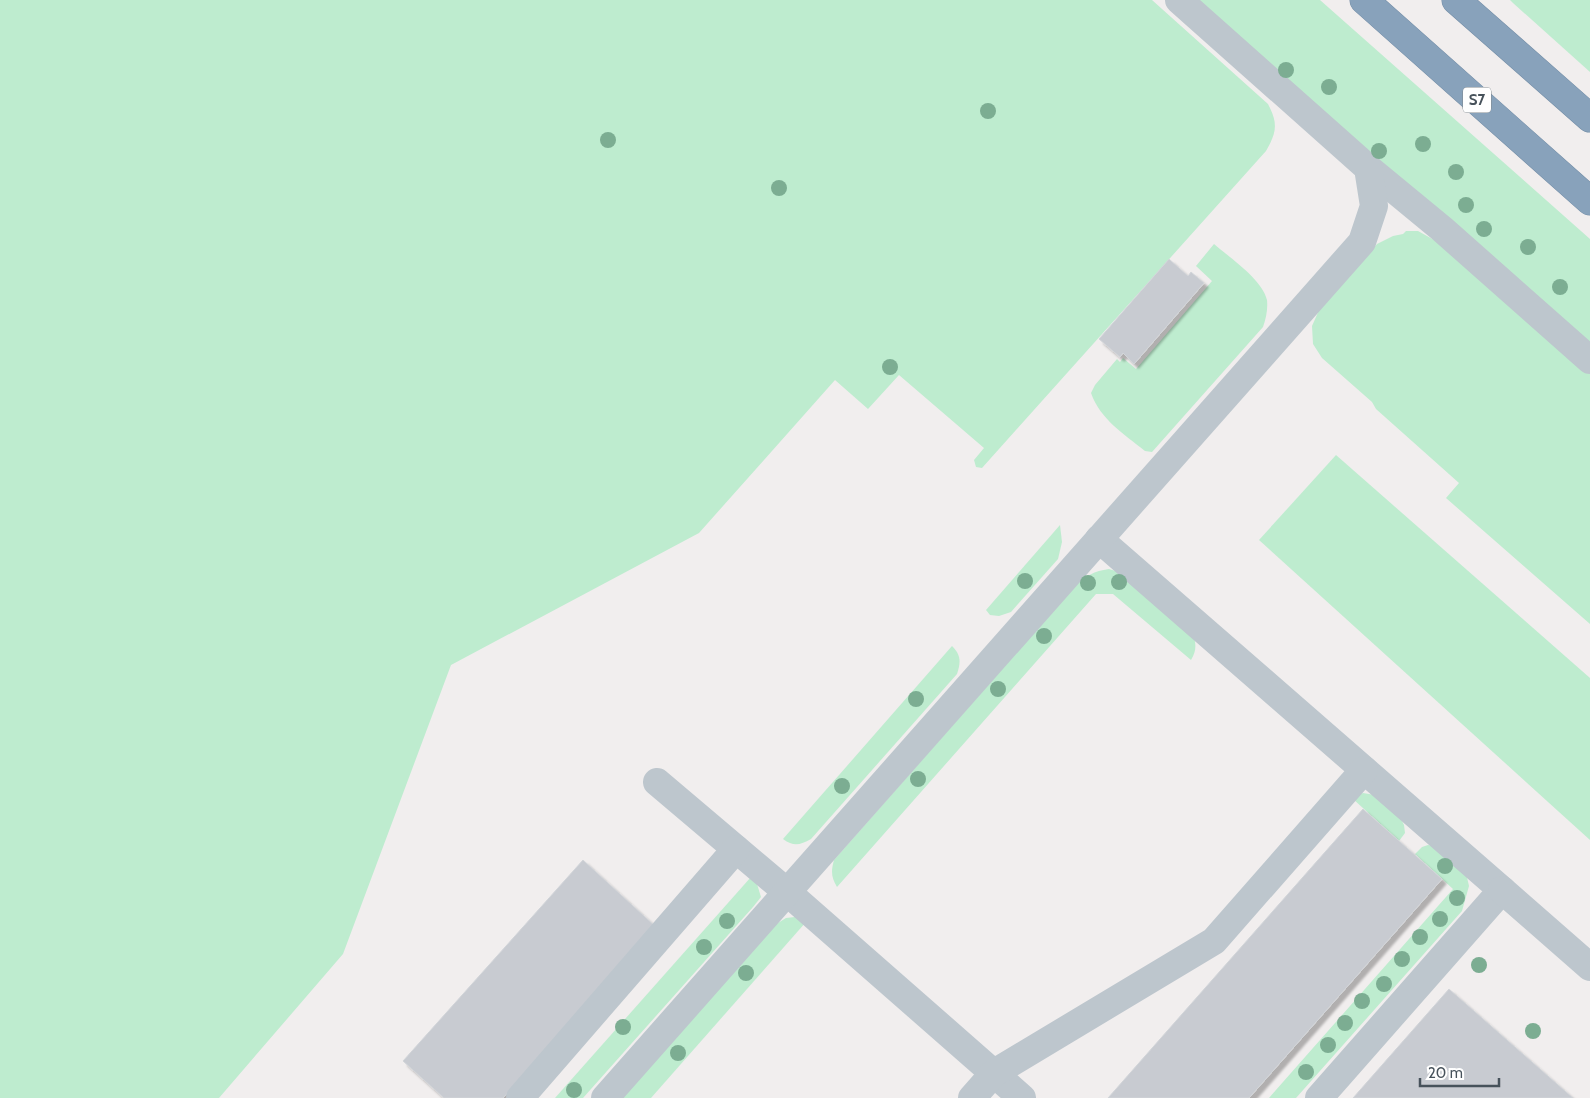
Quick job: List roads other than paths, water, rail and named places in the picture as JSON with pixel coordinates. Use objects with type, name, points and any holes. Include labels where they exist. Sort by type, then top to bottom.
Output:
[{"type":"highway","name":"S7","points":[[1364,0],[1590,201]]},
{"type":"highway","points":[[1456,0],[1590,118]]},
{"type":"lane","points":[[1179,0],[1368,168],[1442,229],[1590,360]]},
{"type":"lane","points":[[605,1098],[1362,242],[1374,206],[1368,168]]},
{"type":"lane","points":[[1099,539],[1590,967]]},
{"type":"lane","points":[[972,1098],[994,1073],[1214,941],[1364,770]]},
{"type":"lane","points":[[657,782],[787,892],[1022,1098]]},
{"type":"lane","points":[[520,1098],[736,849]]},
{"type":"lane","points":[[1319,1098],[1502,890]]}]
